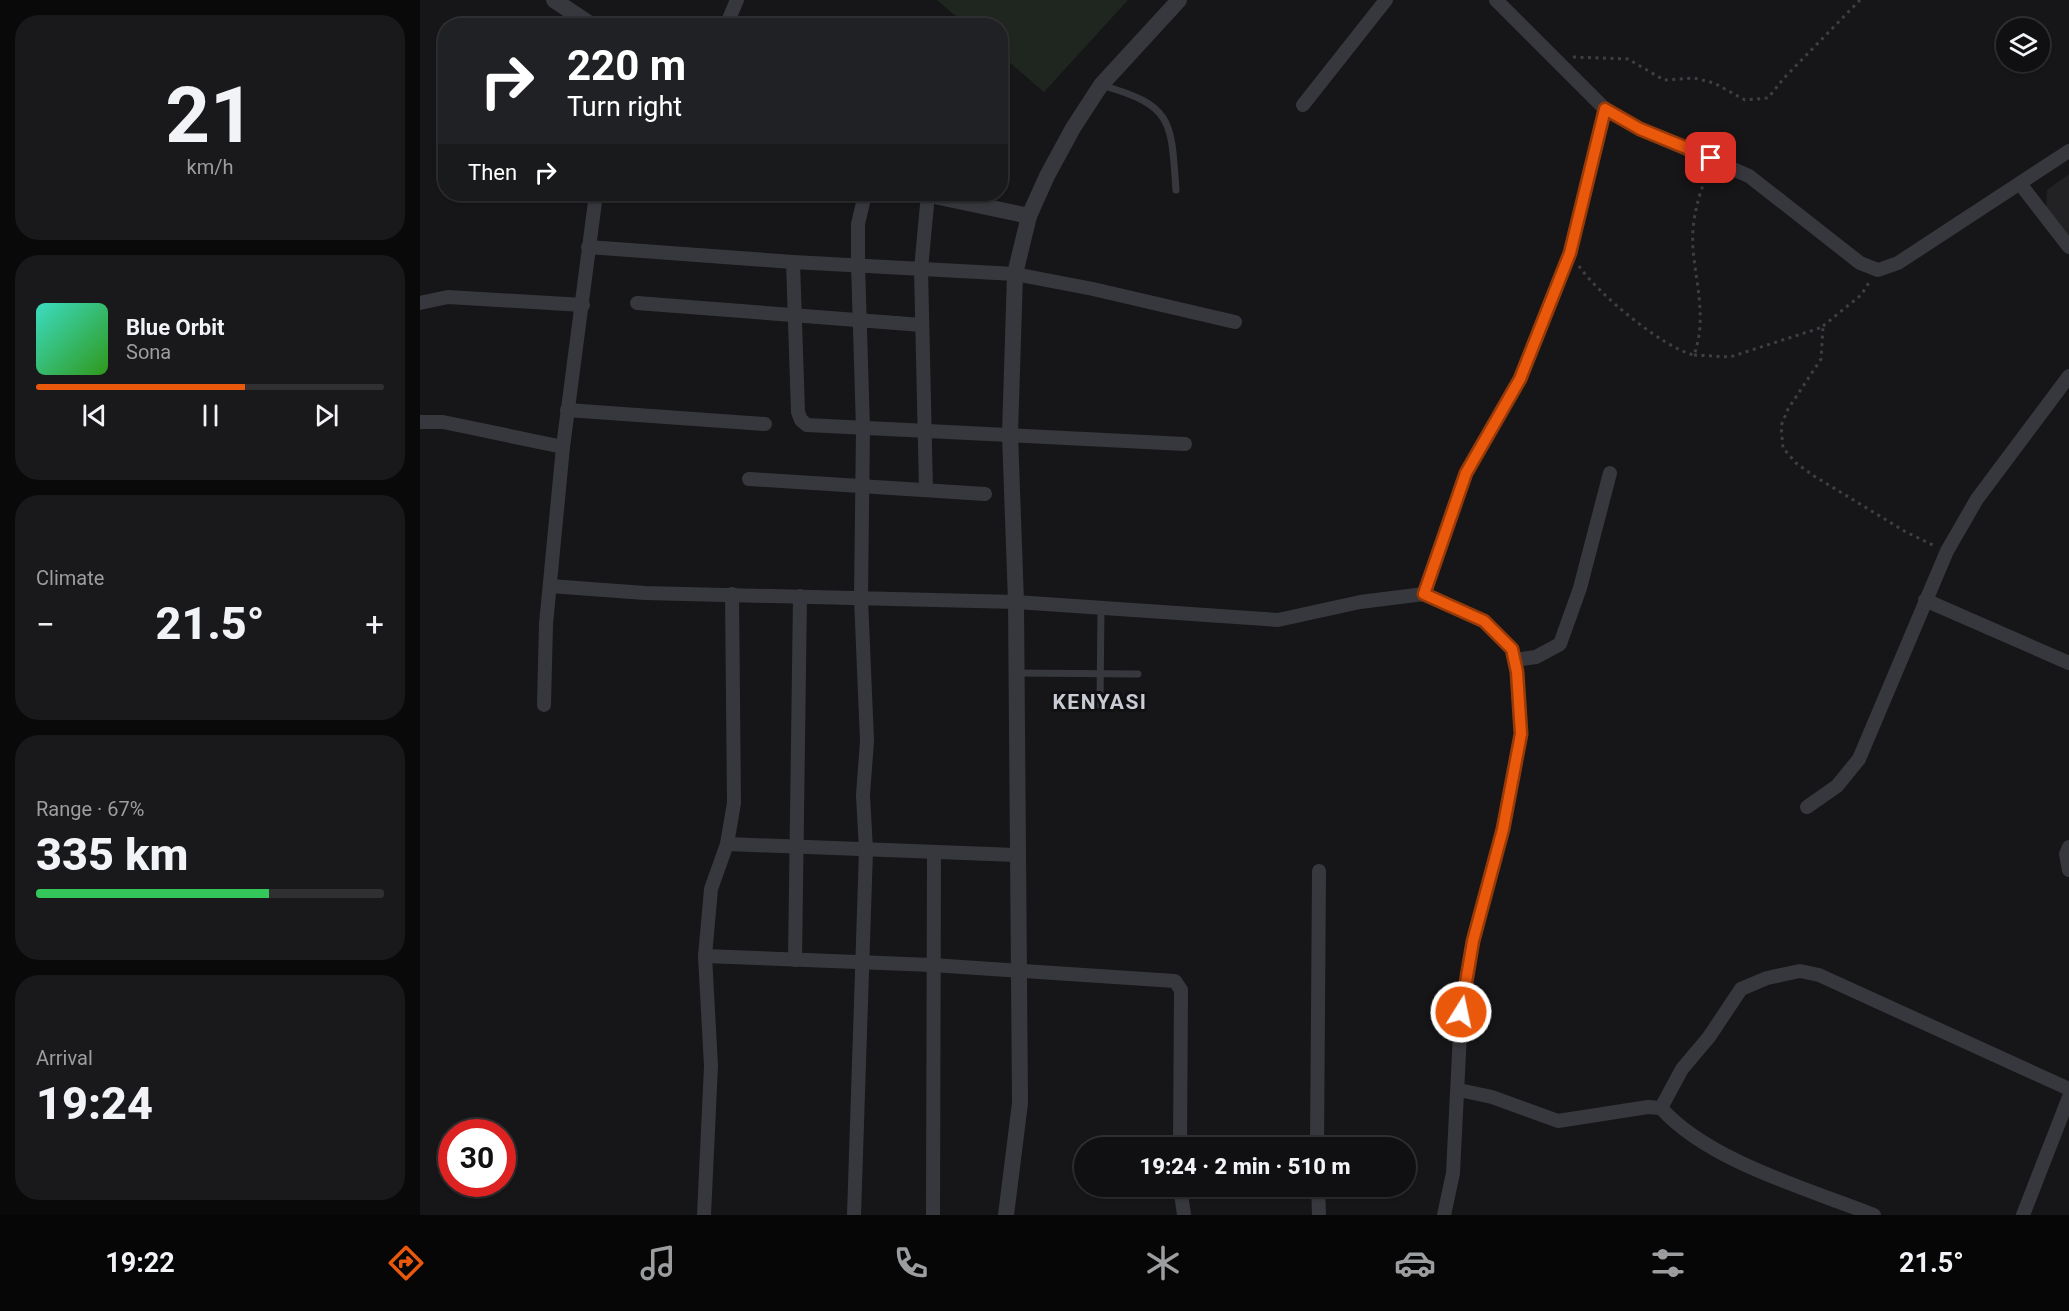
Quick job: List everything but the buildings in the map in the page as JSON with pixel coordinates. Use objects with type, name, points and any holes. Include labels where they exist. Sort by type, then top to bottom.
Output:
[{"type":"street","points":[[554,0],[581,18]]},
{"type":"street","points":[[729,18],[736,0]]},
{"type":"street","points":[[1006,1215],[1020,1103],[1016,855],[1016,602],[1010,434],[1015,274],[1029,216],[1073,128],[1101,85],[1179,0]]},
{"type":"street","points":[[1303,105],[1386,0]]},
{"type":"street","points":[[1496,0],[1605,109],[1640,129],[1749,176],[1860,263],[1878,270],[1898,263],[2069,151]]},
{"type":"street","points":[[1424,594],[1466,473],[1520,379],[1570,253],[1605,109]]},
{"type":"street","points":[[2020,185],[2069,247]]},
{"type":"street","points":[[544,705],[550,586],[563,447],[595,201]]},
{"type":"street","points":[[854,1215],[866,850],[863,795],[867,741],[861,598],[863,429],[858,264],[858,224],[863,201]]},
{"type":"street","points":[[926,201],[921,268],[922,432],[926,489]]},
{"type":"street","points":[[992,201],[1029,216]]},
{"type":"street","points":[[588,248],[1015,274],[1093,289],[1235,322]]},
{"type":"street","points":[[794,262],[798,412],[801,420],[807,425],[1185,444]]},
{"type":"street","points":[[420,303],[448,297],[583,305]]},
{"type":"street","points":[[636,303],[922,325]]},
{"type":"street","points":[[1807,807],[1837,786],[1860,759],[1947,551],[1977,499],[2069,376]]},
{"type":"street","points":[[567,410],[765,424]]},
{"type":"street","points":[[420,422],[443,422],[563,447]]},
{"type":"street","points":[[1514,660],[1536,657],[1560,644],[1580,588],[1610,473]]},
{"type":"street","points":[[749,479],[863,484],[985,494]]},
{"type":"street","points":[[550,586],[645,593],[1016,602],[1278,620],[1360,602],[1424,594],[1484,621],[1512,649],[1521,734],[1503,829],[1473,941],[1461,1012],[1459,1090],[1453,1173],[1444,1215]]},
{"type":"street","points":[[704,1215],[711,1066],[705,956],[711,889],[727,844],[734,803],[732,594]]},
{"type":"street","points":[[795,960],[800,596]]},
{"type":"street","points":[[1925,600],[2069,663]]},
{"type":"street","points":[[727,844],[1016,855]]},
{"type":"street","points":[[2069,847],[2066,854],[2069,870]]},
{"type":"street","points":[[933,1215],[934,852]]},
{"type":"street","points":[[1317,1137],[1318,871]]},
{"type":"street","points":[[705,956],[932,965],[1174,981],[1179,985],[1180,1137]]},
{"type":"street","points":[[1661,1108],[1682,1069],[1709,1037],[1741,989],[1767,978],[1800,971],[1820,975],[2069,1089]]},
{"type":"street","points":[[1459,1090],[1492,1097],[1558,1121],[1648,1107],[1661,1108],[1676,1125],[1717,1152],[1874,1215]]},
{"type":"street","points":[[2023,1215],[2069,1097]]},
{"type":"street","points":[[1182,1197],[1185,1215]]},
{"type":"street","points":[[1319,1197],[1320,1215]]},
{"type":"lane","points":[[1101,85],[1138,96],[1160,111],[1172,132],[1176,190]]},
{"type":"lane","points":[[1100,705],[1101,609]]},
{"type":"lane","points":[[1016,673],[1138,674]]},
{"type":"path","points":[[1556,60],[1581,56],[1628,60],[1664,80],[1694,78],[1714,82],[1745,100],[1768,98],[1784,78],[1860,0]]},
{"type":"path","points":[[1694,355],[1701,311],[1693,249],[1694,213],[1711,158]]},
{"type":"path","points":[[1570,253],[1584,273],[1648,332],[1682,352],[1730,357],[1823,327],[1861,295],[1878,270]]},
{"type":"path","points":[[1823,327],[1821,359],[1788,409],[1781,426],[1783,448],[1814,476],[1906,532],[1947,551]]},
{"type":"shaded area","points":[[937,0],[1128,0],[1044,92],[1008,61],[1008,18],[958,18]]},
{"type":"shaded area","points":[[2069,174],[2069,237],[2046,210],[2047,190]]},
{"type":"district","name":"KENYASI","points":[[1100,702]]},
{"type":"route","points":[[1461,1012],[1473,941],[1503,829],[1521,734],[1517,672],[1512,649],[1484,621],[1424,594],[1466,473],[1520,379],[1570,253],[1605,109],[1640,129],[1711,158]]}]
